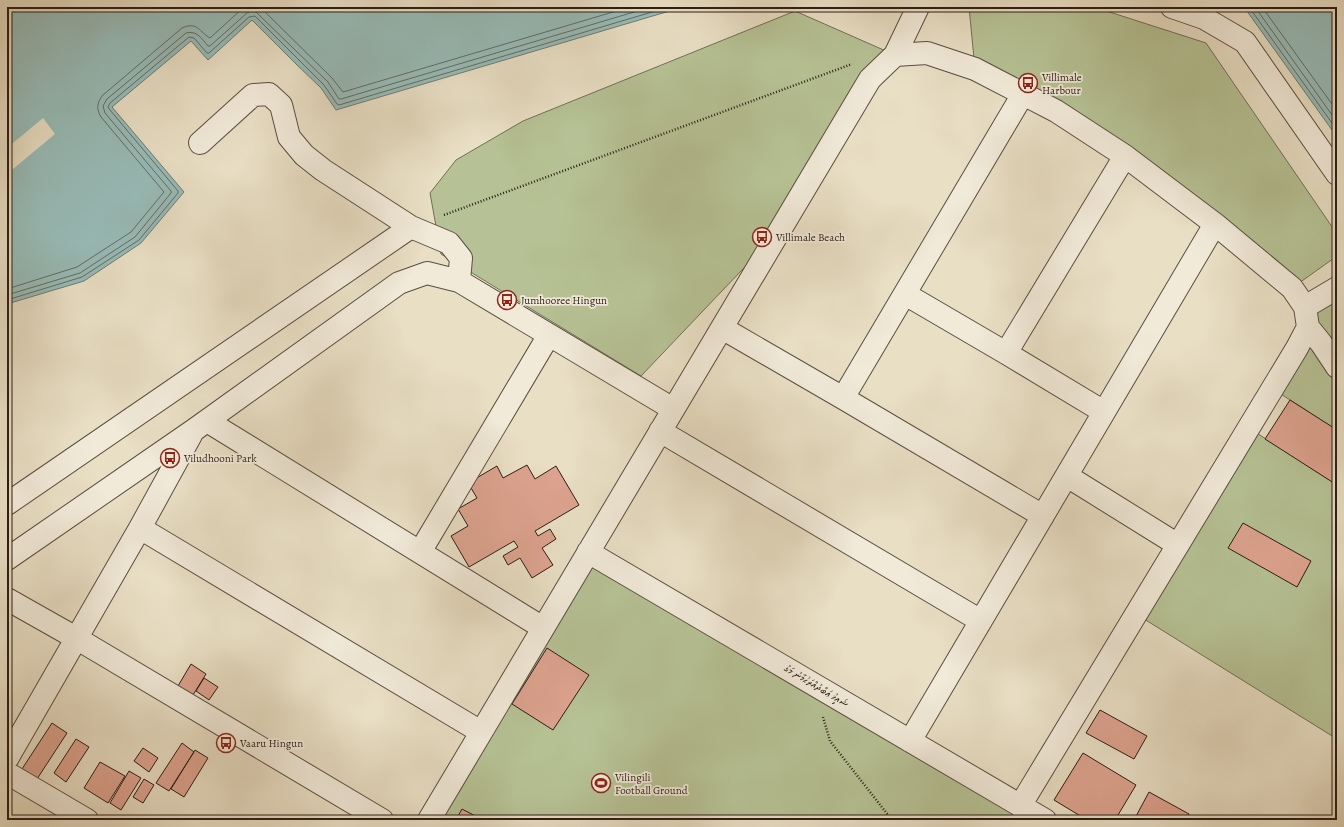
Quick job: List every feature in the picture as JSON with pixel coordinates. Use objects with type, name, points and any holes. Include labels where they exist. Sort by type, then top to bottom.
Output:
[{"type":"street","points":[[429,820],[870,79],[895,55],[918,7]]},
{"type":"street","points":[[1172,7],[1204,18],[1245,42],[1337,174]]},
{"type":"street","points":[[895,55],[927,53],[975,69],[1056,111],[1125,156],[1215,224],[1292,288],[1306,317],[1337,367]]},
{"type":"street","points":[[200,143],[253,95],[269,94],[281,105],[289,138],[304,155],[323,170],[411,226],[449,243],[461,258],[459,281]]},
{"type":"street","points":[[843,398],[1024,94]]},
{"type":"street","points":[[1006,353],[1125,156]]},
{"type":"street","points":[[910,741],[1215,224]]},
{"type":"street","points":[[7,504],[411,226]]},
{"type":"street","points":[[7,559],[200,426],[399,283],[427,273],[459,281],[673,409]]},
{"type":"street","points":[[1020,806],[1297,348],[1306,317],[1337,288]]},
{"type":"street","points":[[905,294],[1104,412]]},
{"type":"street","points":[[722,328],[1043,516]]},
{"type":"street","points":[[420,552],[549,335]]},
{"type":"street","points":[[7,759],[200,426]]},
{"type":"street","points":[[200,426],[420,552],[543,628]]},
{"type":"street","points":[[660,431],[981,621]]},
{"type":"street","points":[[1067,476],[1178,545]]},
{"type":"street","points":[[140,528],[481,732]]},
{"type":"street","name":"ޝައިިޚު ޢަބްދުއްރަޙުމާނު މަގު","points":[[588,552],[1045,820]]},
{"type":"street","points":[[7,599],[76,638],[382,820]]},
{"type":"street","points":[[7,773],[87,820]]},
{"type":"path","points":[[411,226],[857,62]]},
{"type":"path","points":[[813,684],[830,741],[892,820]]},
{"type":"green space","points":[[969,7],[1094,7],[1206,43],[1337,234],[1337,256],[1292,288],[1215,224],[975,69]]},
{"type":"green space","points":[[795,11],[895,55],[761,250],[641,376],[441,254],[430,193],[456,160],[523,121]]},
{"type":"green space","points":[[1337,288],[1337,430],[1273,389],[1305,307]]},
{"type":"green space","points":[[1249,428],[1337,485],[1337,739],[1136,614]]},
{"type":"green space","points":[[588,552],[1045,820],[429,820]]},
{"type":"water","points":[[7,7],[683,7],[336,110],[321,88],[252,20],[208,60],[191,41],[112,107],[184,192],[141,243],[84,281],[7,304]]},
{"type":"water","points":[[1244,7],[1337,7],[1337,137]]},
{"type":"pier","points":[[43,118],[55,134],[7,174],[7,148]]},
{"type":"building","points":[[1290,400],[1337,430],[1337,485],[1265,439]]},
{"type":"building","points":[[527,465],[535,479],[556,466],[579,505],[535,531],[538,536],[550,529],[556,539],[542,548],[553,565],[532,578],[520,558],[508,565],[503,556],[518,547],[514,541],[469,567],[451,536],[468,526],[458,509],[477,498],[468,483],[497,466],[503,478]]},
{"type":"building","points":[[1243,523],[1311,561],[1297,587],[1228,548]]},
{"type":"building","points":[[547,648],[589,675],[553,730],[512,704]]},
{"type":"building","points":[[191,664],[206,674],[193,695],[178,686]]},
{"type":"building","points":[[204,678],[218,687],[209,700],[196,691]]},
{"type":"building","points":[[1100,710],[1147,736],[1134,759],[1086,733]]},
{"type":"building","points":[[52,723],[67,733],[37,779],[22,769]]},
{"type":"building","points":[[76,739],[89,747],[66,782],[54,773]]},
{"type":"building","points":[[182,743],[194,752],[169,791],[156,783]]},
{"type":"building","points":[[143,748],[158,758],[149,772],[134,761]]},
{"type":"building","points":[[195,750],[208,758],[184,797],[171,789]]},
{"type":"building","points":[[1083,753],[1136,785],[1115,820],[1087,820],[1054,800]]},
{"type":"building","points":[[100,762],[125,776],[108,803],[84,788]]},
{"type":"building","points":[[129,771],[141,778],[121,810],[110,803]]},
{"type":"building","points":[[144,779],[154,785],[143,803],[133,797]]},
{"type":"building","points":[[1149,792],[1189,814],[1186,820],[1134,820]]},
{"type":"building","points":[[462,809],[483,820],[456,820]]},
{"type":"place","name":"Villimale Harbour","points":[[1028,83]]},
{"type":"place","name":"Villimale Beach","points":[[762,237]]},
{"type":"place","name":"Jumhooree Hingun","points":[[507,300]]},
{"type":"place","name":"Viludhooni Park","points":[[170,458]]},
{"type":"place","name":"Vaaru Hingun","points":[[226,743]]},
{"type":"place","name":"Vilingili Football Ground","points":[[601,783]]}]
